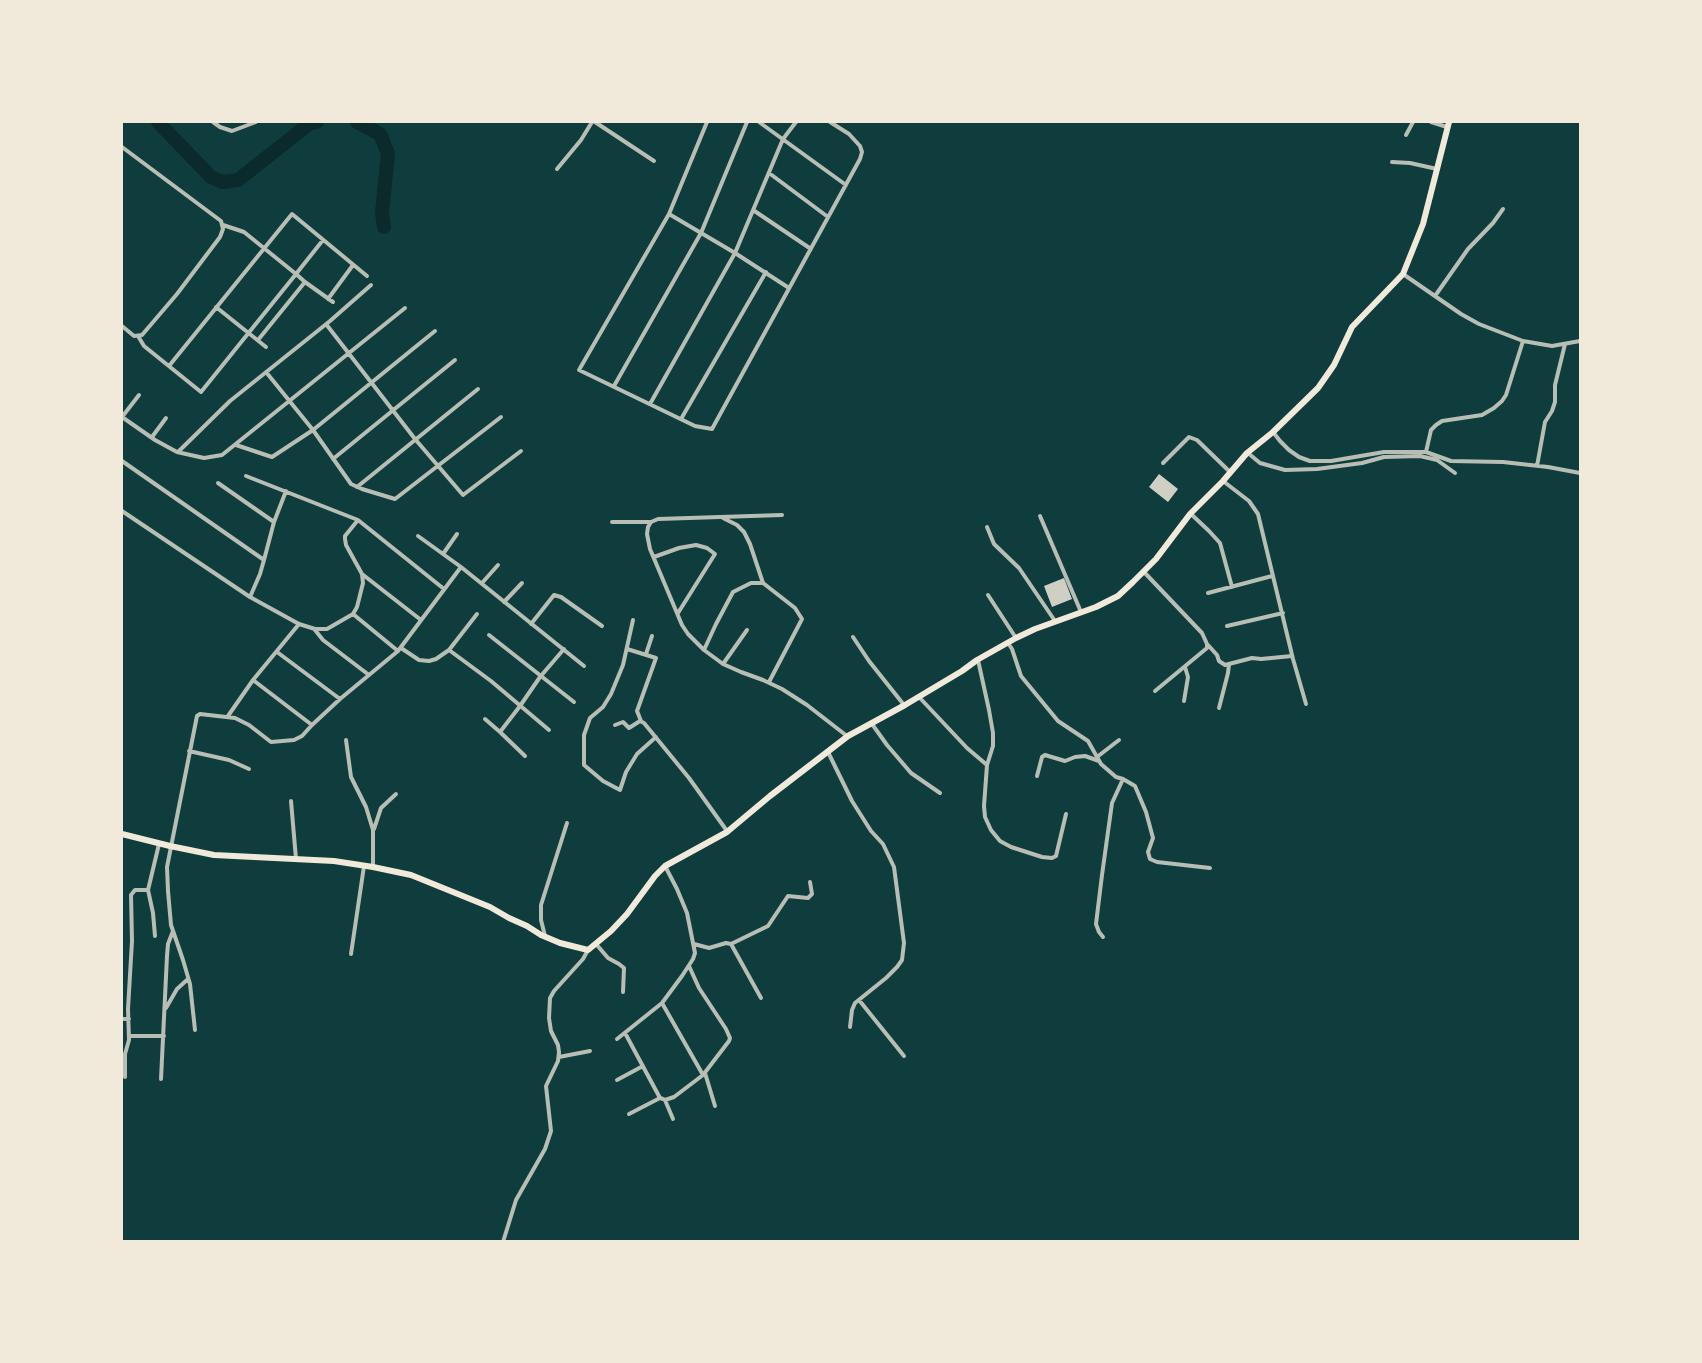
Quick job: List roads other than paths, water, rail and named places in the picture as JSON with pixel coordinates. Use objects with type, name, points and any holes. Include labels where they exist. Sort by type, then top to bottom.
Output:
[{"type":"highway","points":[[122,834],[214,855],[296,859],[398,872],[421,878],[490,907],[560,943],[588,950],[611,932],[655,876],[665,867],[728,832],[770,796],[848,736],[919,697],[1016,638],[1118,596],[1156,559],[1191,514],[1247,453],[1273,432],[1318,388],[1334,365],[1352,327],[1403,274],[1423,224],[1448,124]]},
{"type":"street","points":[[213,122],[232,131],[244,124],[256,122]]},
{"type":"street","points":[[557,169],[594,122],[654,161]]},
{"type":"street","points":[[707,122],[669,214],[579,370],[695,426],[712,429],[861,159],[860,146],[849,134],[830,122]]},
{"type":"street","points":[[614,386],[700,233],[747,122]]},
{"type":"street","points":[[759,122],[846,185]]},
{"type":"street","points":[[650,404],[735,253],[783,139],[796,122]]},
{"type":"street","points":[[1406,135],[1413,122]]},
{"type":"street","points":[[1431,122],[1448,124]]},
{"type":"street","points":[[122,147],[223,225],[244,232],[333,302]]},
{"type":"street","points":[[1392,162],[1437,169]]},
{"type":"street","points":[[769,173],[828,217]]},
{"type":"street","points":[[1435,296],[1468,249],[1503,209]]},
{"type":"street","points":[[753,210],[811,249]]},
{"type":"street","points":[[169,366],[292,214],[367,276]]},
{"type":"street","points":[[669,214],[789,288]]},
{"type":"street","points":[[122,326],[134,336],[142,335],[146,331],[223,233],[223,225]]},
{"type":"street","points":[[138,336],[144,346],[201,392],[323,240]]},
{"type":"street","points":[[328,299],[353,265]]},
{"type":"street","points":[[681,419],[766,272]]},
{"type":"street","points":[[1403,274],[1461,314],[1479,324],[1523,341],[1552,346],[1581,341]]},
{"type":"street","points":[[258,340],[305,282]]},
{"type":"street","points":[[177,452],[230,401],[371,285]]},
{"type":"street","points":[[216,307],[266,347]]},
{"type":"street","points":[[139,395],[122,417],[177,452],[204,458],[222,455],[405,308]]},
{"type":"street","points":[[326,324],[463,495],[521,451]]},
{"type":"street","points":[[236,444],[272,457],[313,430],[435,331]]},
{"type":"street","points":[[1426,452],[1431,430],[1436,424],[1482,415],[1502,401],[1523,341]]},
{"type":"street","points":[[1537,466],[1545,422],[1555,402],[1555,386],[1565,344]]},
{"type":"street","points":[[333,459],[455,360]]},
{"type":"street","points":[[266,372],[313,430],[351,484],[395,499],[501,417]]},
{"type":"street","points":[[357,487],[478,389]]},
{"type":"street","points":[[152,437],[166,418]]},
{"type":"street","points":[[1273,432],[1288,450],[1299,457],[1318,461],[1426,452],[1451,461],[1503,462],[1581,473]]},
{"type":"street","points":[[1163,463],[1189,437],[1197,440],[1230,473]]},
{"type":"street","points":[[1247,453],[1260,463],[1284,470],[1317,469],[1362,462],[1384,455],[1431,458],[1455,473],[1451,461]]},
{"type":"street","points":[[1317,469],[1318,461]]},
{"type":"street","points":[[1445,465],[1451,461]]},
{"type":"street","points":[[122,462],[264,560]]},
{"type":"street","points":[[246,476],[358,520],[444,589]]},
{"type":"street","points":[[1223,481],[1257,509],[1292,656],[1306,704]]},
{"type":"street","points":[[218,483],[274,522]]},
{"type":"street","points":[[250,597],[260,574],[274,522],[286,490]]},
{"type":"street","points":[[122,511],[250,597],[299,624],[315,629],[327,628],[353,614],[360,598],[362,574],[345,542],[345,536],[358,520]]},
{"type":"street","points":[[1191,514],[1220,543],[1232,586]]},
{"type":"street","points":[[612,522],[782,515]]},
{"type":"street","points":[[1040,516],[1081,612]]},
{"type":"street","points":[[721,517],[737,525],[744,532],[763,583],[795,608],[802,619],[769,682]]},
{"type":"street","points":[[651,522],[647,534],[654,557],[688,634],[723,664],[769,682],[807,705],[848,736]]},
{"type":"street","points":[[987,527],[994,544],[1019,568],[1055,622]]},
{"type":"street","points":[[443,554],[457,534]]},
{"type":"street","points":[[418,536],[482,583],[584,666]]},
{"type":"street","points":[[654,557],[679,548],[696,546],[712,550],[715,554],[677,613]]},
{"type":"street","points":[[482,583],[498,565]]},
{"type":"street","points":[[195,1030],[188,979],[173,931],[167,867],[197,716],[200,714],[235,718],[249,725],[271,742],[298,739],[340,699],[399,649],[461,567]]},
{"type":"street","points":[[1143,571],[1202,633],[1221,664],[1252,658],[1261,660],[1292,656]]},
{"type":"street","points":[[362,574],[421,620]]},
{"type":"street","points":[[1208,593],[1272,576]]},
{"type":"street","points":[[504,602],[522,583]]},
{"type":"street","points":[[704,650],[733,592],[751,584],[763,583]]},
{"type":"street","points":[[988,594],[1016,638]]},
{"type":"street","points":[[531,624],[554,595],[561,597],[602,626]]},
{"type":"street","points":[[1227,626],[1282,613]]},
{"type":"street","points":[[353,614],[399,649],[424,661],[436,659],[449,650],[477,614]]},
{"type":"street","points":[[633,620],[623,665],[611,694],[603,707],[590,718],[584,735],[584,765],[603,781],[620,790],[626,772],[636,754],[656,737]]},
{"type":"street","points":[[228,716],[253,680],[299,624]]},
{"type":"street","points":[[315,629],[323,640],[369,675]]},
{"type":"street","points":[[723,664],[747,630]]},
{"type":"street","points":[[489,635],[574,702]]},
{"type":"street","points":[[646,654],[652,636]]},
{"type":"street","points":[[853,637],[868,661],[905,705]]},
{"type":"street","points":[[1008,643],[1021,676],[1058,721],[1088,741],[1099,759],[1116,777],[1123,778],[1135,786],[1146,812],[1153,838],[1148,852],[1150,859],[1157,862],[1210,868]]},
{"type":"street","points":[[1155,691],[1207,648],[1207,644]]},
{"type":"street","points":[[500,732],[540,676],[564,649]]},
{"type":"street","points":[[627,649],[656,657],[637,711],[641,722],[689,778],[728,832]]},
{"type":"street","points":[[449,650],[492,681],[549,730]]},
{"type":"street","points":[[277,652],[340,699]]},
{"type":"street","points":[[977,660],[993,734],[993,746],[987,765],[985,817],[991,830],[1000,841],[1017,850],[1052,858],[1056,856],[1066,814]]},
{"type":"street","points":[[1219,708],[1229,664]]},
{"type":"street","points":[[1185,666],[1188,677],[1185,701]]},
{"type":"street","points":[[253,680],[312,725]]},
{"type":"street","points":[[919,697],[967,748],[987,765]]},
{"type":"street","points":[[485,719],[525,756]]},
{"type":"street","points":[[615,725],[623,722],[629,728],[641,722]]},
{"type":"street","points":[[872,724],[886,745],[911,773],[940,793]]},
{"type":"street","points":[[346,740],[351,777],[368,811],[373,830],[373,867]]},
{"type":"street","points":[[1099,759],[1119,740]]},
{"type":"street","points":[[189,751],[233,761],[249,770]]},
{"type":"street","points":[[828,752],[864,822],[888,852],[894,867],[904,943],[902,960],[886,978],[855,1003],[850,1027]]},
{"type":"street","points":[[1037,776],[1042,757],[1045,755],[1065,761],[1085,756],[1099,759]]},
{"type":"street","points":[[1103,937],[1096,924],[1102,875],[1112,803],[1123,778]]},
{"type":"street","points":[[373,830],[381,808],[396,794]]},
{"type":"street","points":[[291,801],[296,859]]},
{"type":"street","points":[[543,936],[541,904],[567,823]]},
{"type":"street","points":[[155,936],[148,890],[159,844]]},
{"type":"street","points":[[351,954],[364,866]]},
{"type":"street","points":[[617,1039],[662,1003],[689,966],[695,953],[687,913],[665,867]]},
{"type":"street","points":[[694,944],[709,948],[726,943],[731,944],[768,926],[788,896],[808,898],[812,894],[810,882]]},
{"type":"street","points":[[125,1077],[125,1054],[129,1036],[131,895],[135,890],[148,890]]},
{"type":"street","points":[[161,1079],[168,944],[173,931]]},
{"type":"street","points":[[596,944],[608,958],[624,968],[623,992]]},
{"type":"street","points":[[731,944],[761,998]]},
{"type":"street","points":[[503,1242],[516,1200],[549,1140],[551,1123],[546,1086],[559,1057],[558,1045],[551,1031],[550,999],[588,950]]},
{"type":"street","points":[[626,1033],[660,1098],[665,1100],[674,1097],[704,1074],[730,1038],[699,988],[689,966]]},
{"type":"street","points":[[164,1011],[177,988],[188,979]]},
{"type":"street","points":[[859,1000],[904,1056]]},
{"type":"street","points":[[662,1003],[704,1074],[715,1106]]},
{"type":"street","points":[[122,1019],[129,1018]]},
{"type":"street","points":[[129,1036],[164,1036]]},
{"type":"street","points":[[559,1057],[590,1051]]},
{"type":"street","points":[[617,1080],[644,1066]]},
{"type":"street","points":[[629,1114],[660,1098]]},
{"type":"street","points":[[665,1100],[674,1119]]},
{"type":"waterway","points":[[158,122],[211,177],[222,182],[238,180],[309,124],[317,122]]},
{"type":"waterway","points":[[357,122],[380,134],[388,153],[382,213],[384,227]]}]
